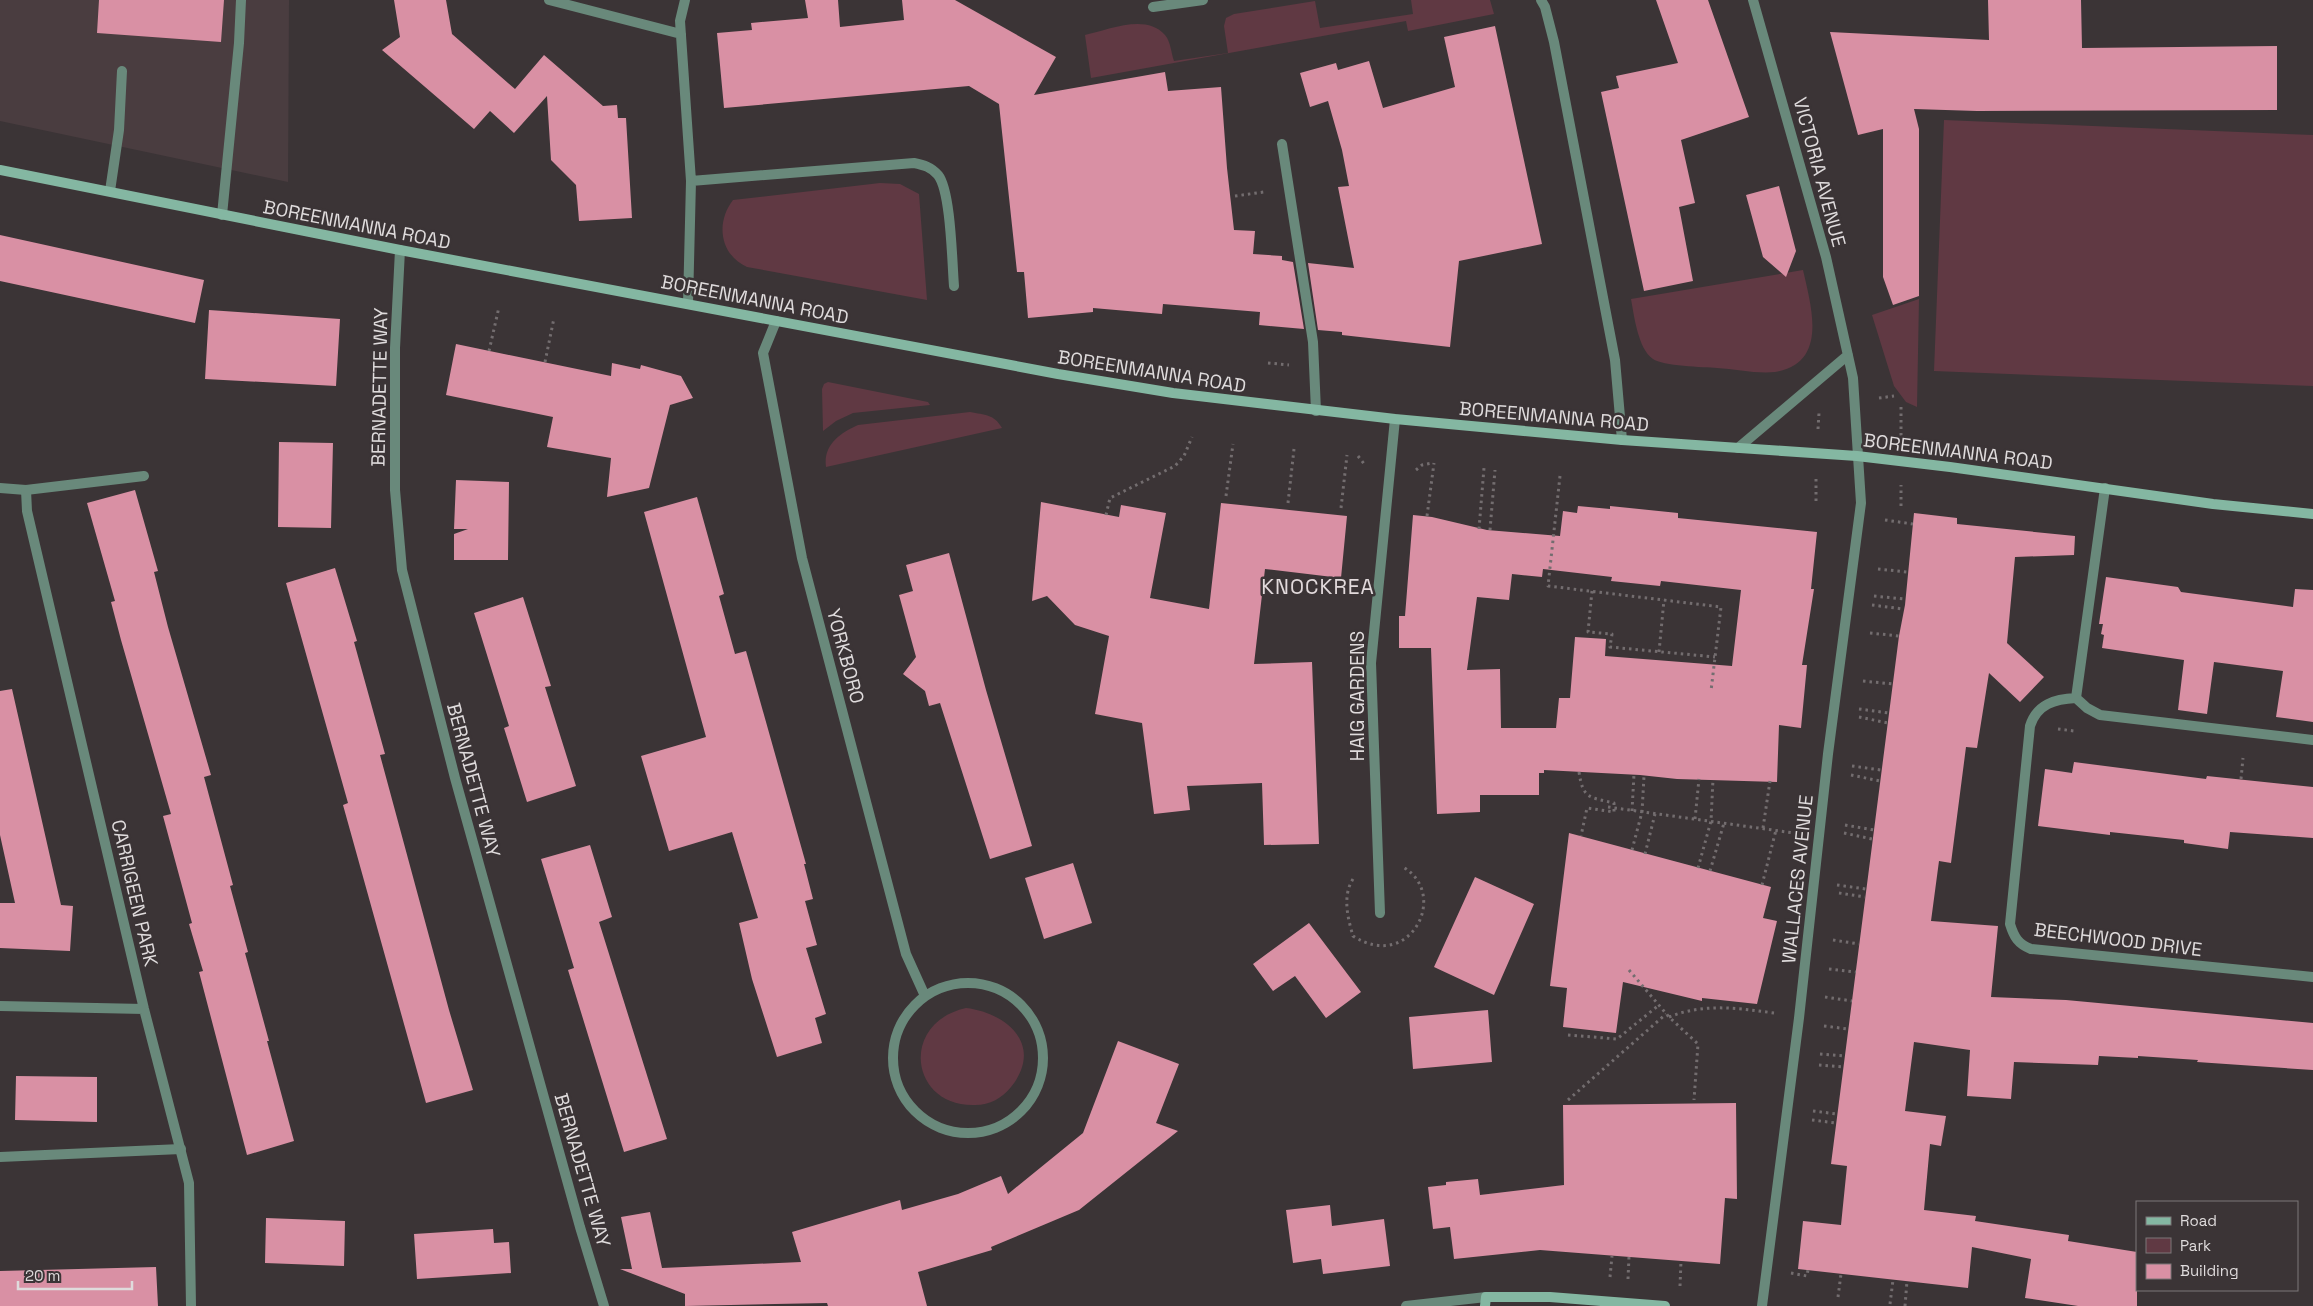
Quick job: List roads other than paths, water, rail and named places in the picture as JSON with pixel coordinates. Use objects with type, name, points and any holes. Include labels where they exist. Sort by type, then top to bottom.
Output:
[{"type":"main road","name":"BOREENMANNA ROAD","points":[[0,170],[400,250],[1058,374],[1173,393],[1395,420],[1622,440],[1858,456],[2213,504],[2313,514]]},
{"type":"main road","points":[[1486,1302],[1550,1297],[1665,1306]]},
{"type":"street","points":[[222,215],[239,43],[241,0]]},
{"type":"street","points":[[549,0],[681,34]]},
{"type":"street","points":[[685,0],[680,21],[692,181],[688,304]]},
{"type":"street","points":[[1153,8],[1203,0]]},
{"type":"street","points":[[1541,0],[1549,22],[1558,60],[1615,360],[1622,440]]},
{"type":"street","name":"VICTORIA AVENUE","points":[[1753,0],[1826,257],[1853,378],[1858,456]]},
{"type":"street","points":[[110,191],[119,130],[122,72]]},
{"type":"street","points":[[1282,144],[1314,342],[1316,411]]},
{"type":"street","points":[[692,181],[914,163],[930,167],[939,176],[946,191],[954,286]]},
{"type":"street","name":"BERNADETTE WAY","points":[[400,250],[395,348],[395,481],[402,570],[455,778],[577,1218],[604,1306]]},
{"type":"street","name":"YORKBORO","points":[[776,321],[763,353],[802,558],[906,954],[925,996]]},
{"type":"street","points":[[1738,448],[1848,355]]},
{"type":"street","name":"HAIG GARDENS","points":[[1380,913],[1371,663],[1395,420]]},
{"type":"street","name":"WALLACES AVENUE","points":[[1762,1306],[1861,503],[1858,456]]},
{"type":"street","points":[[0,488],[26,490],[144,476]]},
{"type":"street","points":[[2104,488],[2076,698],[2086,708],[2100,715],[2313,740]]},
{"type":"street","name":"CARRIGEEN PARK","points":[[26,490],[27,511],[144,1009],[189,1183],[191,1306]]},
{"type":"street","name":"BEECHWOOD DRIVE","points":[[2076,698],[2047,703],[2033,716],[2030,726],[2010,924],[2014,936],[2021,946],[2031,949],[2313,978]]},
{"type":"street","points":[[972,983],[996,988],[1017,1001],[1033,1020],[1042,1043],[1043,1067],[1041,1074],[1035,1091],[1023,1109],[1001,1126],[977,1132],[952,1131],[926,1120],[910,1106],[898,1084],[893,1060],[896,1036],[907,1014],[925,996],[947,986],[972,983]]},
{"type":"street","points":[[0,1006],[144,1009]]},
{"type":"street","points":[[0,1157],[181,1149]]},
{"type":"street","points":[[1406,1306],[1486,1302]]},
{"type":"district","name":"KNOCKREA","points":[[1318,587]]}]
